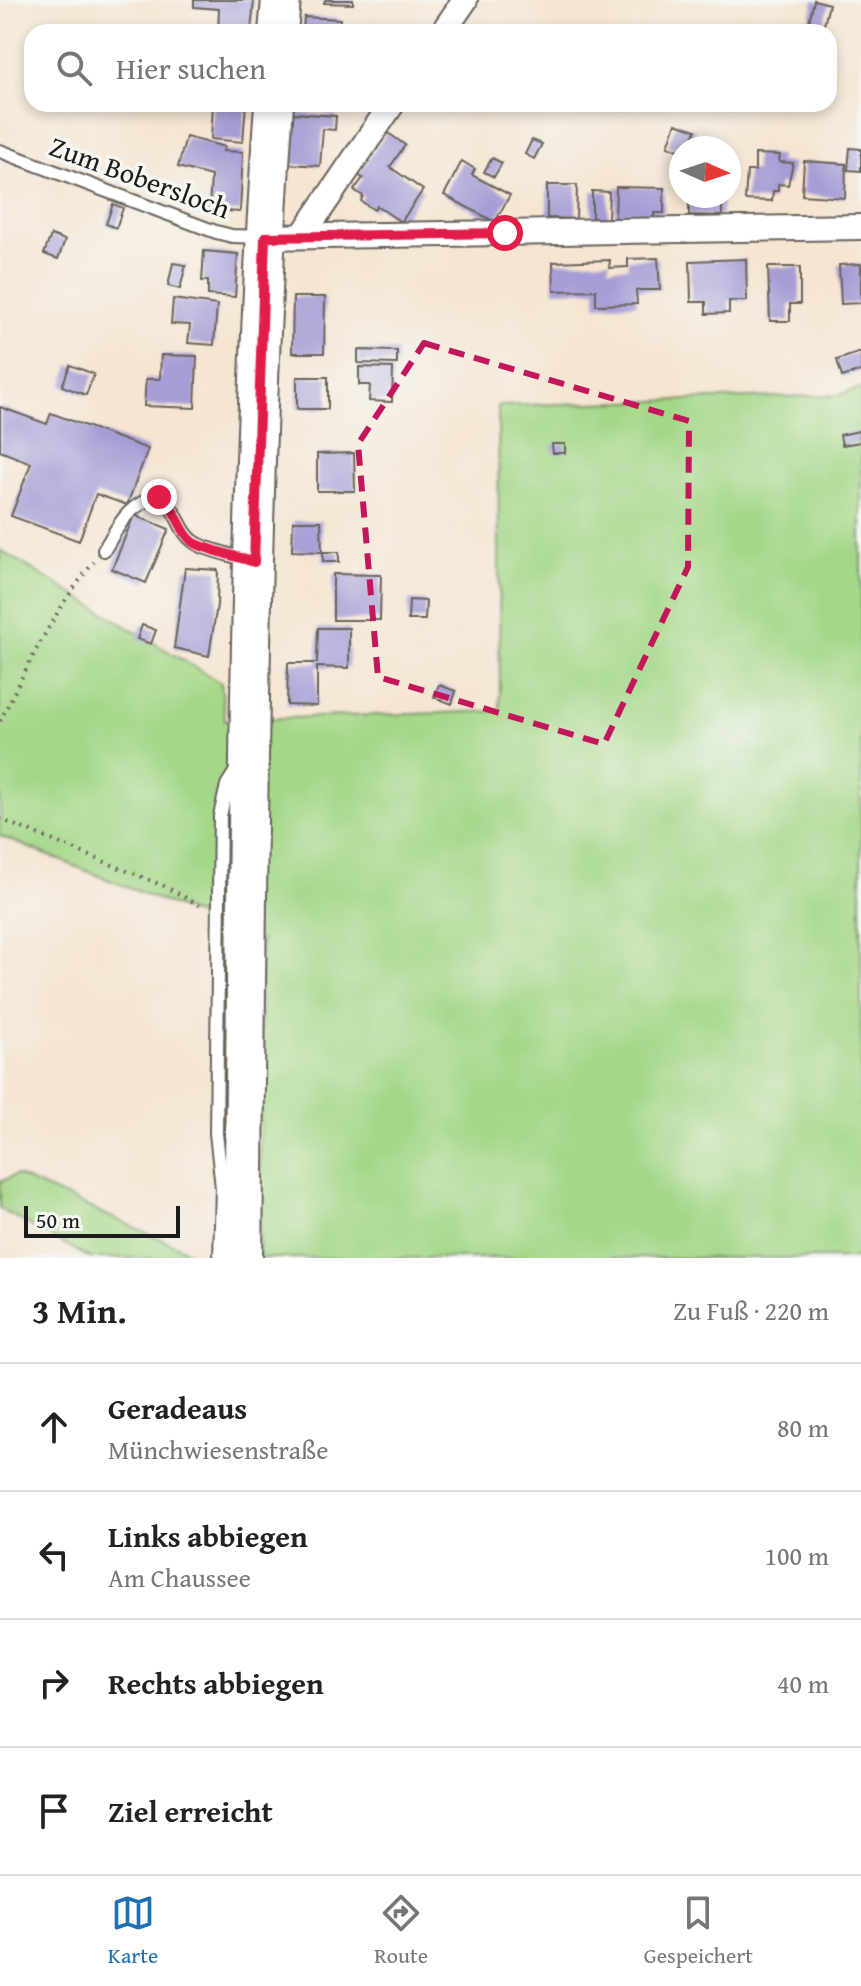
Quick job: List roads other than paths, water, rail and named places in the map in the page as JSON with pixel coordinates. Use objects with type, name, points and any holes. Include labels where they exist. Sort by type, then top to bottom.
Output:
[{"type":"main road","points":[[279,24],[281,0]]},
{"type":"main road","points":[[243,1258],[254,562],[265,237],[273,112]]},
{"type":"street","points":[[448,24],[465,0]]},
{"type":"street","points":[[302,236],[387,112]]},
{"type":"street","points":[[265,237],[861,227]]},
{"type":"lane","name":"Zum Bobersloch","points":[[0,151],[216,232],[265,237]]},
{"type":"lane","points":[[104,550],[127,511],[143,500],[159,497],[171,504],[194,542],[254,562]]},
{"type":"lane","points":[[220,1258],[222,1188],[216,1133],[220,816],[227,785],[235,771],[250,757]]}]
